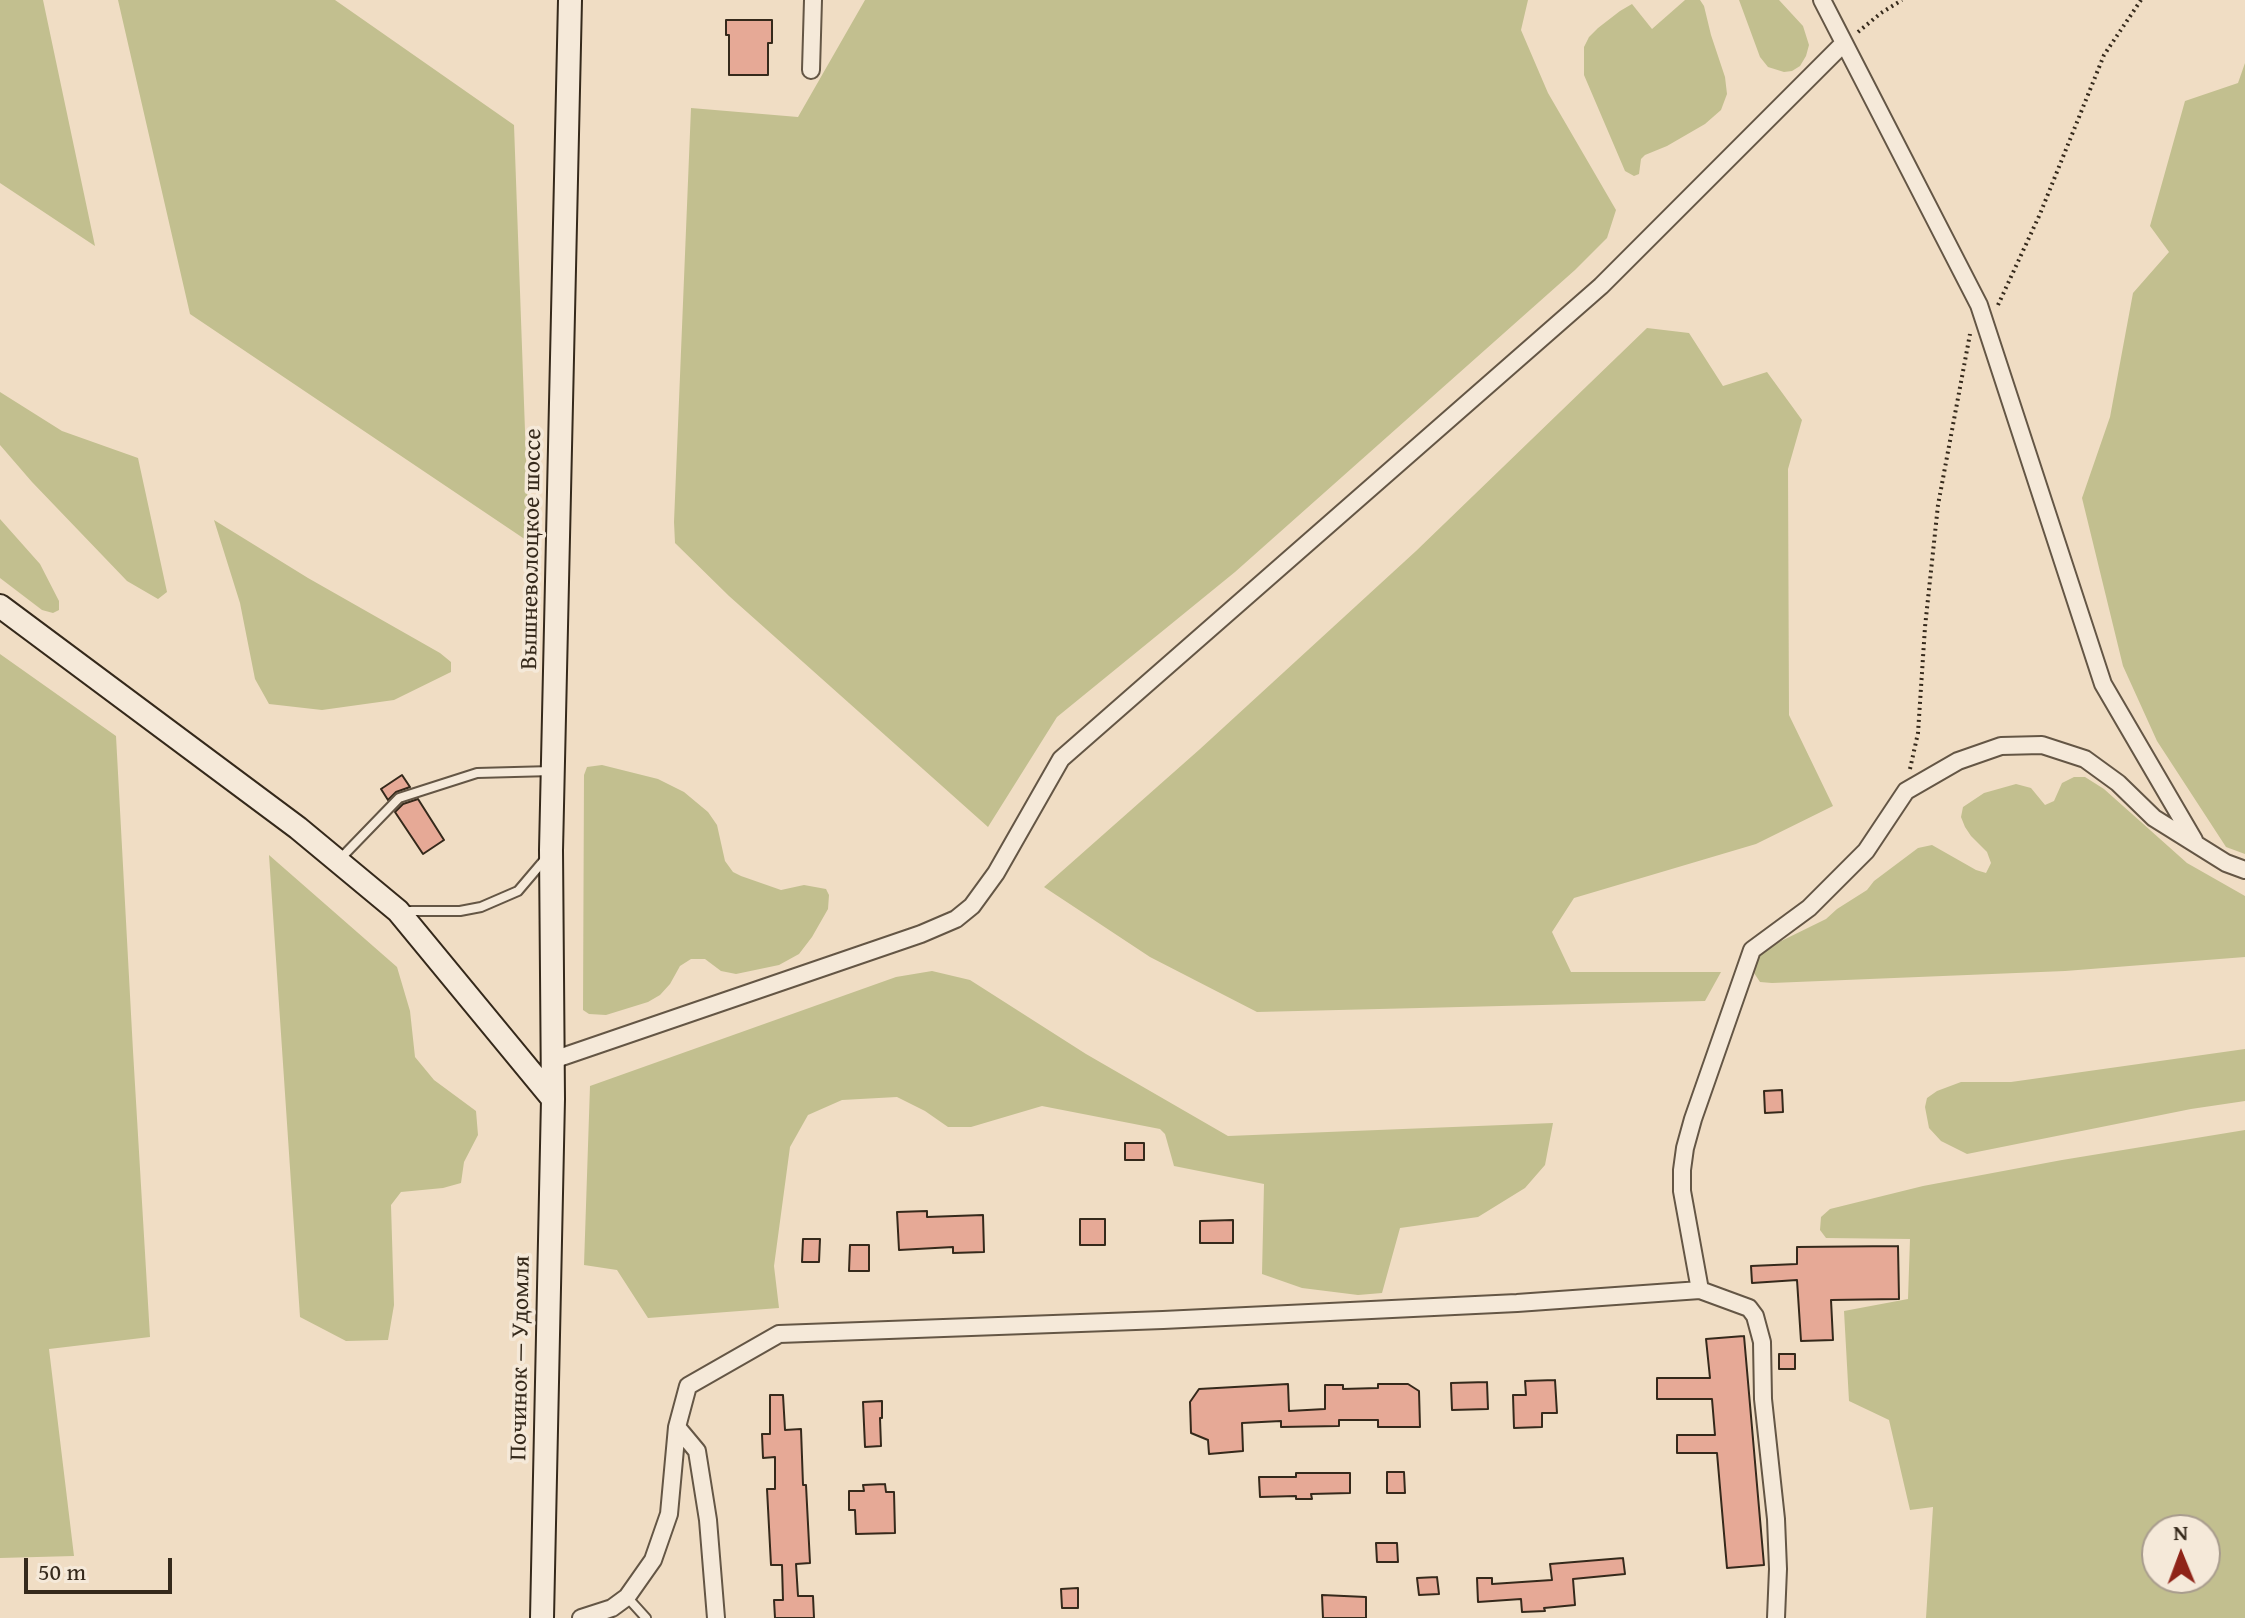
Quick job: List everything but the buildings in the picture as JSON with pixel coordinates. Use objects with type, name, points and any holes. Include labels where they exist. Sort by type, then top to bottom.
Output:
[{"type":"main road","name":"Вышневолоцкое шоссе","points":[[553,1099],[551,850],[570,0]]},
{"type":"main road","points":[[0,606],[286,819],[398,911],[553,1099]]},
{"type":"main road","name":"Починок — Удомля","points":[[542,1618],[553,1099]]},
{"type":"street","points":[[811,70],[813,0]]},
{"type":"street","points":[[1822,0],[1979,305],[2103,684],[2197,845]]},
{"type":"street","points":[[553,1060],[921,934],[956,919],[972,906],[996,873],[1061,759],[1601,286],[1844,43]]},
{"type":"street","points":[[1700,1290],[1682,1191],[1685,1148],[1752,950],[1809,908],[1866,851],[1906,791],[1958,761],[2001,746],[2042,745],[2085,759],[2118,783],[2154,818],[2226,863],[2245,870]]},
{"type":"street","points":[[581,1618],[612,1608],[627,1597],[653,1560],[669,1514],[677,1427],[688,1386],[779,1334],[1517,1303],[1700,1290],[1749,1308],[1755,1316],[1762,1342],[1763,1399],[1776,1519],[1776,1618]]},
{"type":"street","points":[[677,1427],[697,1451],[708,1520],[716,1618]]},
{"type":"lane","points":[[339,861],[399,798],[477,773],[553,771]]},
{"type":"lane","points":[[398,911],[460,911],[502,899],[518,891],[534,875],[551,850]]},
{"type":"lane","points":[[627,1597],[646,1618]]},
{"type":"path","points":[[1844,43],[1902,0]]},
{"type":"path","points":[[1986,331],[2040,214],[2104,55],[2141,0]]},
{"type":"path","points":[[1906,791],[1918,733],[1938,505],[1968,343],[1979,305]]},
{"type":"shaded area","points":[[0,0],[43,0],[95,246],[0,183]]},
{"type":"shaded area","points":[[118,0],[335,0],[514,125],[529,542],[190,314]]},
{"type":"shaded area","points":[[865,0],[1528,0],[1521,30],[1548,93],[1616,210],[1607,238],[1575,270],[1235,572],[1057,717],[988,827],[729,596],[675,543],[691,108],[798,117]]},
{"type":"shaded area","points":[[1685,0],[1700,0],[1704,6],[1727,94],[1721,110],[1705,124],[1645,155],[1641,159],[1639,174],[1634,176],[1625,171],[1584,75],[1584,47],[1598,28],[1632,4],[1652,29]]},
{"type":"shaded area","points":[[1739,0],[1779,0],[1803,26],[1809,45],[1800,66],[1784,72],[1768,67],[1760,57]]},
{"type":"shaded area","points":[[2245,63],[2245,854],[2226,847],[2157,741],[2123,666],[2082,498],[2110,417],[2133,293],[2169,252],[2150,226],[2185,101],[2238,83]]},
{"type":"shaded area","points":[[1647,328],[1689,333],[1723,386],[1767,372],[1802,420],[1788,469],[1789,715],[1833,806],[1756,844],[1574,898],[1552,932],[1571,972],[1721,972],[1705,1001],[1257,1012],[1150,957],[1044,887],[1416,551]]},
{"type":"shaded area","points":[[0,392],[62,431],[138,458],[167,592],[158,599],[127,581],[0,445]]},
{"type":"shaded area","points":[[0,519],[40,564],[59,601],[59,610],[53,613],[42,610],[0,578]]},
{"type":"shaded area","points":[[214,520],[440,653],[451,662],[451,672],[394,700],[322,710],[269,704],[255,679],[240,603]]},
{"type":"shaded area","points":[[0,654],[116,736],[150,1337],[49,1349],[74,1556],[0,1558]]},
{"type":"shaded area","points":[[602,765],[658,779],[684,792],[708,812],[717,825],[725,861],[733,872],[781,890],[804,885],[826,889],[828,909],[799,954],[779,965],[736,974],[721,971],[705,959],[691,959],[680,966],[660,995],[648,1002],[606,1015],[589,1014],[583,1010],[584,775],[587,767]]},
{"type":"shaded area","points":[[2074,777],[2085,777],[2104,789],[2187,863],[2245,896],[2245,957],[2065,971],[1772,983],[1760,982],[1754,973],[1754,962],[1760,953],[1826,919],[1918,848],[1932,845],[1986,873],[1991,863],[1987,852],[1965,827],[1961,817],[1963,807],[1984,793],[2016,784],[2031,788],[2045,805],[2054,801],[2062,783]]},
{"type":"shaded area","points":[[269,855],[397,967],[410,1011],[415,1057],[434,1080],[476,1111],[478,1135],[464,1162],[461,1183],[401,1192],[391,1205],[394,1305],[388,1340],[346,1341],[300,1317]]},
{"type":"shaded area","points":[[932,971],[970,980],[1086,1054],[1228,1136],[1553,1123],[1545,1165],[1525,1188],[1478,1217],[1400,1228],[1382,1293],[1358,1295],[1302,1288],[1262,1274],[1264,1184],[1174,1166],[1165,1134],[1160,1129],[1042,1106],[971,1127],[948,1127],[897,1097],[842,1100],[808,1115],[790,1147],[774,1266],[779,1308],[648,1318],[617,1270],[584,1265],[590,1086],[896,977]]},
{"type":"shaded area","points":[[2245,1049],[2245,1101],[1967,1154],[1941,1141],[1929,1128],[1925,1107],[1927,1098],[1961,1082],[2011,1082]]},
{"type":"shaded area","points":[[2245,1130],[2245,1618],[1926,1618],[1933,1507],[1910,1510],[1889,1420],[1849,1401],[1844,1311],[1908,1299],[1910,1239],[1826,1238],[1820,1230],[1821,1217],[1830,1209],[1923,1186]]}]
